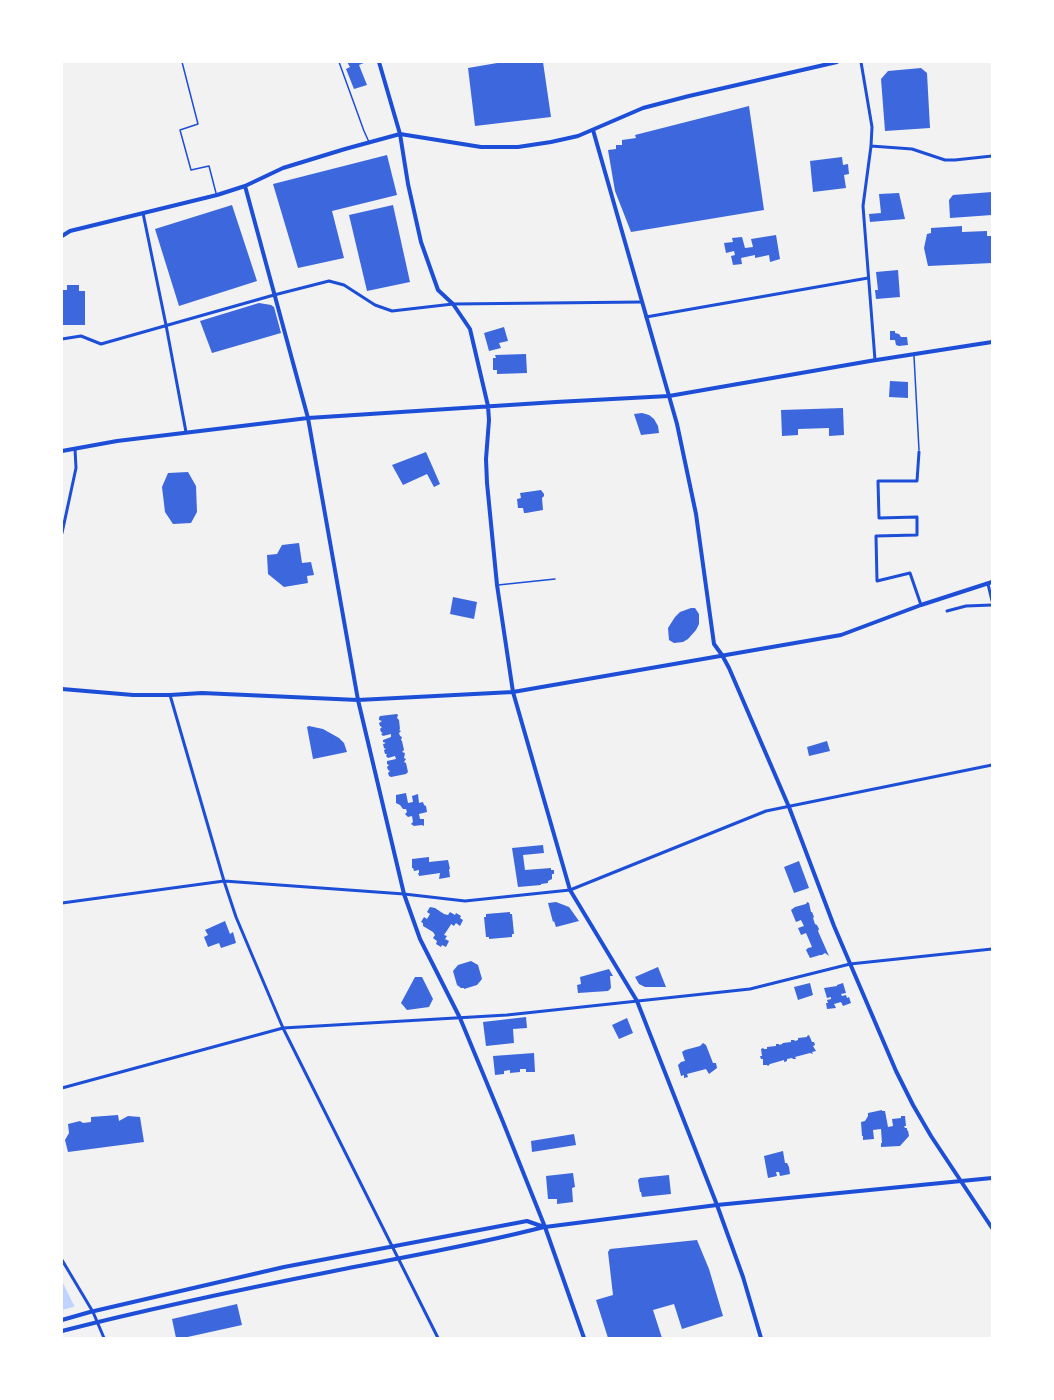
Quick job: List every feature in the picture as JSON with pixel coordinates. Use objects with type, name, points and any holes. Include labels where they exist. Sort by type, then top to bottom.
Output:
[{"type":"main road","points":[[379,62],[400,134],[408,184],[422,242],[438,290],[453,304],[470,329],[488,406],[487,483],[497,585],[513,692],[570,890],[637,1001],[717,1205],[743,1277],[761,1338]]},
{"type":"main road","points":[[62,236],[70,231],[217,195],[245,186],[283,168],[400,134],[481,147],[518,147],[551,142],[578,136],[643,108],[837,62]]},
{"type":"main road","points":[[593,130],[677,424],[696,514],[714,644],[722,655],[789,807],[834,926],[896,1071],[932,1136],[993,1228]]},
{"type":"main road","points":[[245,186],[308,418],[358,700],[404,894],[420,939],[460,1018],[545,1227],[584,1338]]},
{"type":"main road","points":[[62,451],[117,441],[308,418],[669,396],[993,342]]},
{"type":"main road","points":[[62,689],[133,695],[202,693],[358,700],[513,692],[841,635],[921,605],[990,583]]},
{"type":"main road","points":[[62,1331],[248,1288],[498,1239],[545,1227],[717,1205],[993,1178]]},
{"type":"main road","points":[[62,1320],[284,1268],[392,1246],[527,1221],[545,1227]]},
{"type":"street","points":[[861,62],[872,127],[862,206],[875,360]]},
{"type":"street","points":[[871,146],[912,149],[945,160],[993,156]]},
{"type":"street","points":[[143,213],[186,432]]},
{"type":"street","points":[[646,317],[868,278]]},
{"type":"street","points":[[62,339],[81,336],[101,344],[274,294],[329,281],[344,285],[375,305],[392,310],[453,304],[642,302]]},
{"type":"street","points":[[62,533],[76,468],[75,449]]},
{"type":"street","points":[[919,452],[917,481],[878,481],[879,518],[917,518],[917,535],[876,536],[877,581],[910,573],[921,605]]},
{"type":"street","points":[[947,611],[993,603],[990,583]]},
{"type":"street","points":[[170,695],[236,916],[283,1028],[438,1338]]},
{"type":"street","points":[[62,903],[224,880],[472,901],[570,890],[766,811],[993,765]]},
{"type":"street","points":[[62,1088],[283,1028],[507,1015],[750,989],[850,964],[993,949]]},
{"type":"street","points":[[62,1260],[93,1312],[104,1338]]},
{"type":"lane","points":[[182,62],[198,124],[180,130],[191,170],[209,166],[217,195]]},
{"type":"lane","points":[[339,62],[369,142]]},
{"type":"lane","points":[[914,355],[919,452]]},
{"type":"lane","points":[[497,585],[555,579]]},
{"type":"water","points":[[62,1281],[90,1338],[62,1338]]},
{"type":"pier","points":[[77,1306],[92,1336],[62,1338],[62,1310]]},
{"type":"building","points":[[347,62],[366,62],[359,65],[367,85],[354,89],[346,69],[350,67]]},
{"type":"building","points":[[503,62],[543,62],[551,117],[475,126],[468,68]]},
{"type":"building","points":[[921,68],[927,73],[930,128],[885,131],[881,79],[888,71]]},
{"type":"building","points":[[749,106],[764,210],[631,232],[615,191],[608,150],[616,149],[616,145],[622,145],[622,140],[636,138],[635,135]]},
{"type":"building","points":[[387,155],[397,195],[332,211],[344,258],[298,268],[273,184]]},
{"type":"building","points":[[842,157],[843,165],[848,164],[849,174],[844,175],[846,188],[813,192],[810,161]]},
{"type":"building","points":[[992,192],[992,215],[950,218],[949,200],[953,195]]},
{"type":"building","points":[[899,193],[905,219],[870,222],[869,214],[881,213],[879,194]]},
{"type":"building","points":[[232,205],[257,281],[179,306],[155,229]]},
{"type":"building","points":[[393,205],[410,282],[367,291],[349,215]]},
{"type":"building","points":[[962,226],[962,232],[987,231],[987,236],[992,236],[992,263],[928,266],[924,248],[931,228]]},
{"type":"building","points":[[776,235],[780,259],[770,262],[769,255],[755,258],[755,255],[741,258],[742,264],[733,265],[731,256],[735,255],[734,251],[726,253],[724,243],[733,242],[732,238],[742,237],[745,248],[753,247],[751,239]]},
{"type":"building","points":[[898,270],[900,297],[876,299],[875,290],[878,290],[876,272]]},
{"type":"building","points":[[67,285],[79,285],[79,291],[85,291],[85,325],[63,325],[63,290],[67,290]]},
{"type":"building","points":[[259,303],[274,307],[281,333],[212,353],[200,321]]},
{"type":"building","points":[[504,327],[508,341],[499,343],[501,348],[489,351],[484,333]]},
{"type":"building","points":[[890,331],[895,331],[901,337],[907,337],[908,345],[896,345],[895,340],[890,340]]},
{"type":"building","points":[[526,354],[527,373],[497,374],[497,370],[493,370],[495,355]]},
{"type":"building","points":[[890,381],[908,382],[908,398],[889,397]]},
{"type":"building","points":[[843,408],[844,435],[829,436],[829,428],[798,429],[798,435],[782,436],[781,410]]},
{"type":"building","points":[[642,413],[654,419],[659,433],[641,435],[634,414]]},
{"type":"building","points":[[426,452],[440,484],[434,487],[427,474],[403,485],[392,465]]},
{"type":"building","points":[[188,472],[196,486],[197,512],[191,523],[173,524],[165,512],[162,487],[168,473]]},
{"type":"building","points":[[541,490],[544,494],[543,510],[524,513],[523,508],[518,508],[517,499],[521,498],[520,493]]},
{"type":"building","points":[[299,543],[302,563],[311,562],[314,575],[307,576],[308,583],[284,587],[268,574],[267,555],[277,554],[282,545]]},
{"type":"building","points":[[453,597],[477,602],[474,619],[450,614]]},
{"type":"building","points":[[695,608],[699,614],[699,624],[688,639],[674,643],[669,640],[668,628],[680,612]]},
{"type":"building","points":[[397,714],[404,750],[402,752],[405,753],[404,762],[408,772],[391,777],[388,773],[390,771],[387,761],[396,759],[395,756],[388,758],[386,756],[383,744],[386,743],[383,740],[391,737],[391,734],[383,736],[381,734],[383,733],[380,729],[382,727],[379,723],[382,721],[379,718]]},
{"type":"building","points":[[307,727],[323,729],[339,738],[344,743],[347,752],[313,759]]},
{"type":"building","points":[[827,741],[830,751],[809,756],[807,747]]},
{"type":"building","points":[[406,793],[408,803],[413,802],[412,796],[418,794],[419,803],[423,802],[426,806],[427,812],[419,814],[420,819],[424,819],[424,826],[411,824],[412,816],[408,817],[405,814],[406,809],[396,803],[396,795]]},
{"type":"building","points":[[543,845],[544,853],[523,855],[525,870],[551,868],[554,870],[552,879],[541,885],[518,887],[512,848]]},
{"type":"building","points":[[429,857],[429,862],[448,860],[450,877],[439,879],[440,873],[419,876],[419,870],[414,871],[412,868],[412,859]]},
{"type":"building","points":[[799,861],[809,888],[794,893],[784,867]]},
{"type":"building","points":[[556,902],[569,907],[579,921],[556,927],[548,903]]},
{"type":"building","points":[[807,902],[829,956],[825,953],[810,958],[806,950],[812,947],[806,933],[801,935],[798,928],[804,926],[801,920],[796,922],[791,910]]},
{"type":"building","points":[[430,907],[448,915],[450,912],[455,915],[456,913],[463,920],[460,926],[456,923],[454,926],[451,924],[444,935],[449,941],[446,947],[436,944],[433,932],[421,922],[430,914],[427,912]]},
{"type":"building","points":[[510,912],[514,934],[512,937],[489,939],[486,937],[484,917],[486,914]]},
{"type":"building","points":[[225,921],[230,934],[233,932],[236,943],[221,948],[219,943],[208,947],[204,937],[208,935],[205,930]]},
{"type":"building","points":[[471,961],[478,965],[482,979],[477,985],[464,989],[457,985],[453,971],[458,965]]},
{"type":"building","points":[[658,967],[666,987],[645,987],[639,984],[635,977]]},
{"type":"building","points":[[609,969],[613,976],[610,976],[611,988],[608,991],[578,993],[577,985],[581,984],[580,977]]},
{"type":"building","points":[[415,977],[422,977],[433,999],[429,1007],[407,1010],[401,1003]]},
{"type":"building","points":[[810,983],[813,995],[798,1000],[794,987]]},
{"type":"building","points":[[843,983],[846,993],[841,994],[849,997],[851,1003],[843,1006],[841,1002],[834,1004],[836,1008],[827,1009],[827,1000],[831,997],[827,998],[824,988]]},
{"type":"building","points":[[526,1017],[527,1028],[513,1029],[514,1043],[486,1046],[483,1022]]},
{"type":"building","points":[[627,1018],[633,1033],[619,1039],[612,1025]]},
{"type":"building","points":[[809,1035],[815,1045],[813,1046],[816,1051],[812,1052],[813,1054],[787,1059],[787,1061],[768,1066],[763,1065],[763,1059],[760,1056],[762,1056],[761,1049],[791,1042],[791,1040],[795,1041]]},
{"type":"building","points":[[703,1043],[717,1068],[709,1074],[706,1069],[687,1074],[688,1077],[684,1078],[684,1075],[681,1076],[678,1065],[685,1061],[682,1052]]},
{"type":"building","points":[[534,1053],[535,1072],[520,1069],[520,1072],[510,1073],[510,1070],[504,1071],[504,1074],[495,1075],[493,1056]]},
{"type":"building","points":[[885,1111],[888,1127],[893,1126],[892,1119],[905,1116],[906,1126],[904,1126],[909,1136],[900,1146],[881,1147],[881,1129],[873,1130],[874,1139],[863,1140],[861,1122],[865,1121],[868,1113]]},
{"type":"building","points":[[118,1115],[119,1121],[128,1116],[140,1117],[144,1142],[68,1152],[65,1140],[69,1133],[68,1124],[80,1121],[91,1122],[91,1117]]},
{"type":"building","points":[[574,1134],[576,1145],[532,1152],[531,1141]]},
{"type":"building","points":[[783,1151],[790,1174],[780,1176],[779,1172],[776,1172],[777,1176],[768,1178],[764,1156]]},
{"type":"building","points":[[573,1173],[575,1187],[572,1188],[573,1202],[557,1204],[557,1199],[548,1199],[546,1176]]},
{"type":"building","points":[[669,1175],[671,1194],[642,1197],[638,1180],[640,1178]]},
{"type":"building","points":[[697,1240],[709,1269],[723,1316],[682,1329],[674,1304],[653,1310],[662,1338],[608,1338],[596,1300],[613,1295],[608,1252],[610,1249]]},
{"type":"building","points":[[237,1304],[242,1325],[176,1338],[172,1319]]}]
